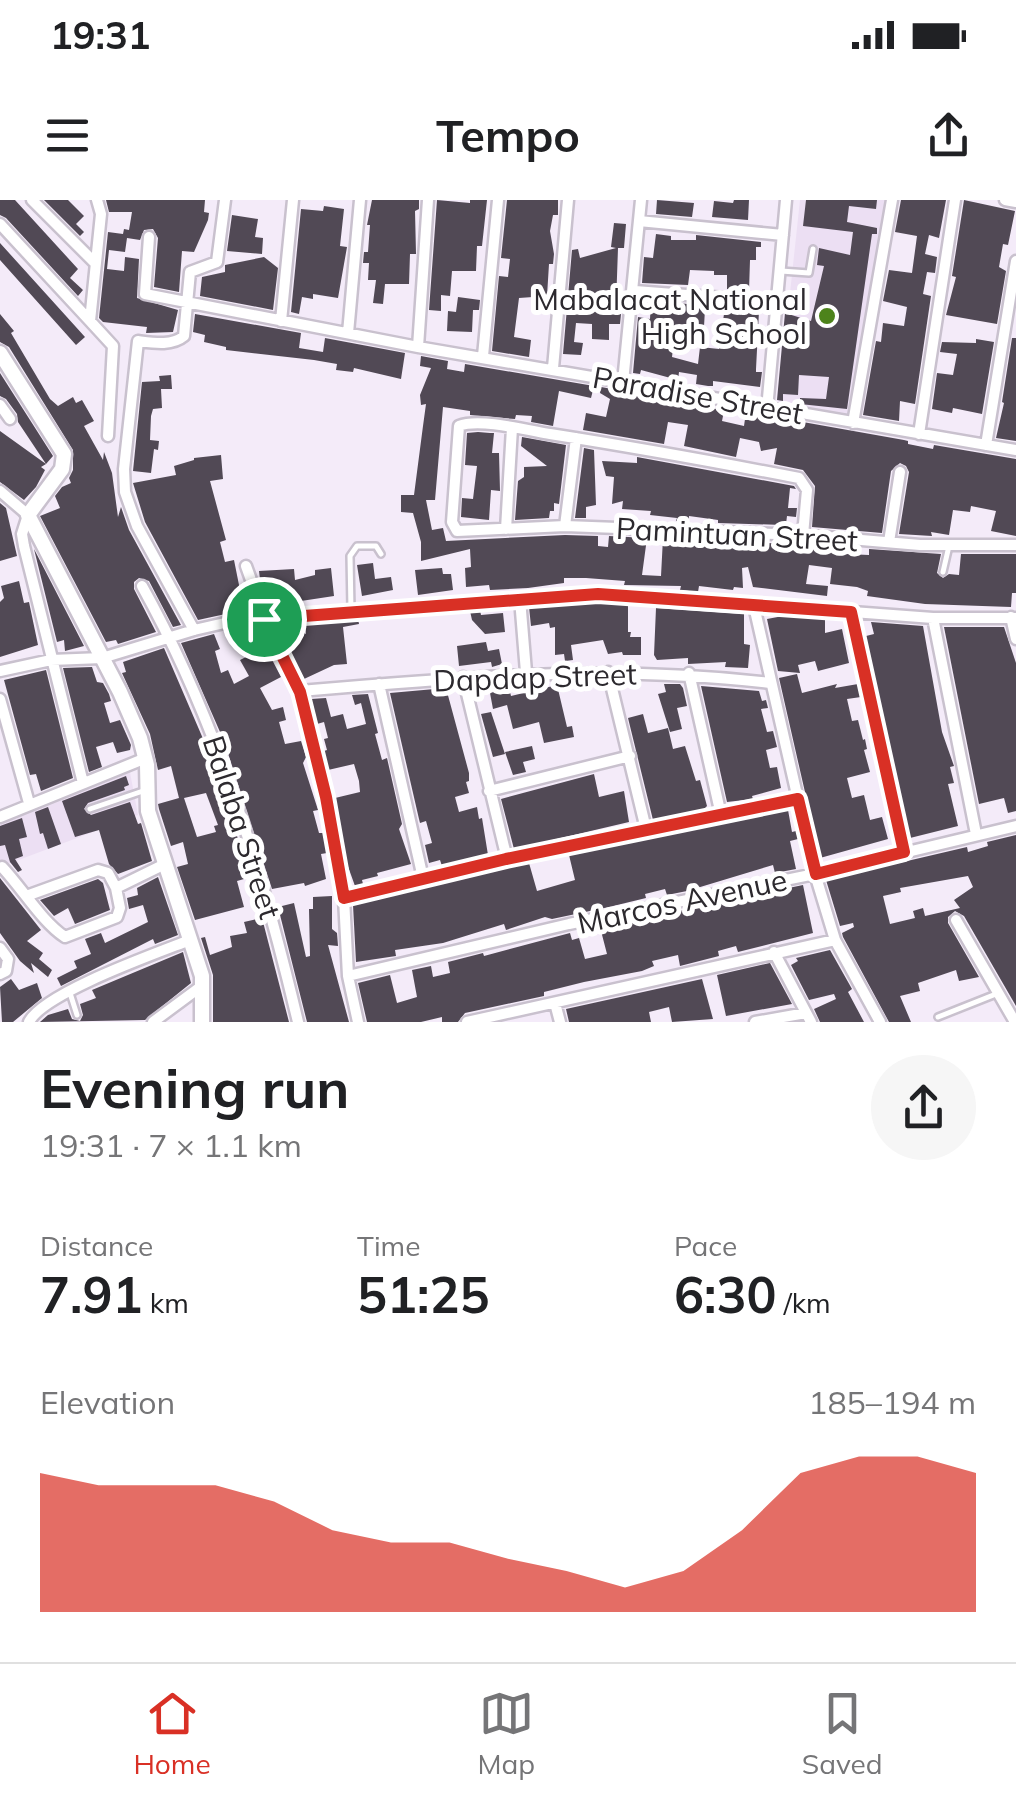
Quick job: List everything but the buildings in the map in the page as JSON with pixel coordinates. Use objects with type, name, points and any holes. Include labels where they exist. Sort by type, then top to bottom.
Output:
[{"type":"street","points":[[32,200],[95,263]]},
{"type":"street","points":[[90,320],[102,214],[97,200]]},
{"type":"street","points":[[194,630],[138,526],[124,480],[138,341],[178,341],[184,336],[190,272],[219,258],[225,200]]},
{"type":"street","points":[[281,321],[293,200]]},
{"type":"street","points":[[348,334],[360,200]]},
{"type":"street","points":[[418,347],[428,200]]},
{"type":"street","points":[[483,356],[498,200]]},
{"type":"street","points":[[553,368],[568,200]]},
{"type":"street","points":[[624,382],[641,200]]},
{"type":"street","points":[[766,409],[786,200]]},
{"type":"street","points":[[853,423],[892,200]]},
{"type":"street","points":[[920,434],[955,200]]},
{"type":"street","points":[[1006,200],[1016,202]]},
{"type":"street","points":[[639,221],[783,236]]},
{"type":"street","points":[[0,224],[110,339],[113,346],[108,436]]},
{"type":"street","name":"Paradise Street","points":[[149,237],[145,294],[418,347],[1016,450]]},
{"type":"street","points":[[986,444],[1016,262]]},
{"type":"street","points":[[635,291],[775,302]]},
{"type":"street","points":[[1,358],[65,460],[56,480],[28,516],[22,534],[83,783]]},
{"type":"street","points":[[0,405],[10,419]]},
{"type":"street","name":"Pamintuan Street","points":[[512,428],[466,423],[459,426],[452,522],[458,531],[565,526],[1016,545]]},
{"type":"street","points":[[506,529],[512,428],[799,478],[806,490],[803,535]]},
{"type":"street","points":[[565,526],[576,438]]},
{"type":"street","points":[[889,542],[900,472]]},
{"type":"street","points":[[0,491],[28,516],[132,715],[146,758],[148,811],[203,985],[202,1022]]},
{"type":"street","points":[[246,566],[264,619],[300,692],[326,797],[344,898],[348,976],[358,1022]]},
{"type":"street","name":"Balaba Street","points":[[142,586],[196,694],[235,795],[269,899],[298,1022]]},
{"type":"street","points":[[0,671],[52,660],[102,658],[242,619],[598,594],[933,618],[1014,617],[1016,639]]},
{"type":"street","points":[[520,598],[526,672]]},
{"type":"street","points":[[754,606],[835,940],[880,1022]]},
{"type":"street","points":[[851,612],[904,852]]},
{"type":"street","points":[[933,618],[976,834]]},
{"type":"street","name":"Dapdap Street","points":[[300,692],[526,672],[689,673],[770,683]]},
{"type":"street","points":[[608,672],[646,829]]},
{"type":"street","points":[[689,673],[720,816]]},
{"type":"street","points":[[462,677],[506,859]]},
{"type":"street","points":[[379,684],[424,878]]},
{"type":"street","points":[[0,700],[30,804]]},
{"type":"street","points":[[490,791],[630,756]]},
{"type":"street","points":[[0,817],[146,758]]},
{"type":"street","points":[[344,898],[506,859],[798,799]]},
{"type":"street","name":"Marcos Avenue","points":[[348,976],[569,924],[816,874],[1016,826]]},
{"type":"street","points":[[116,888],[165,864]]},
{"type":"street","points":[[2,867],[49,925],[65,937],[117,917],[120,908],[108,873],[98,870],[29,896]]},
{"type":"street","points":[[956,920],[1015,1022]]},
{"type":"street","points":[[29,1022],[40,1008],[122,966],[190,940]]},
{"type":"street","points":[[467,1022],[835,940]]},
{"type":"street","points":[[0,948],[8,959],[6,971],[0,974]]},
{"type":"street","points":[[755,1022],[809,1017],[774,952]]},
{"type":"street","points":[[153,1022],[203,985]]},
{"type":"street","points":[[555,1003],[560,1022]]},
{"type":"lane","points":[[778,270],[809,273],[813,249]]},
{"type":"lane","points":[[943,572],[949,544]]},
{"type":"lane","points":[[351,610],[353,550],[357,546],[376,546],[382,554]]},
{"type":"lane","points":[[90,810],[146,790]]},
{"type":"lane","points":[[70,993],[77,1016]]},
{"type":"lane","points":[[938,1017],[998,993]]},
{"type":"shaded area","name":"Mabalacat National High School","points":[[800,200],[885,200],[849,417],[778,405]]},
{"type":"shaded area","points":[[129,767],[138,815],[0,867],[0,817]]},
{"type":"place","name":"Mabalacat National High School","points":[[827,316]]},
{"type":"route","points":[[598,594],[851,612],[904,852],[816,874],[798,799],[506,859],[344,898],[326,797],[300,692],[264,619],[598,594]]}]
